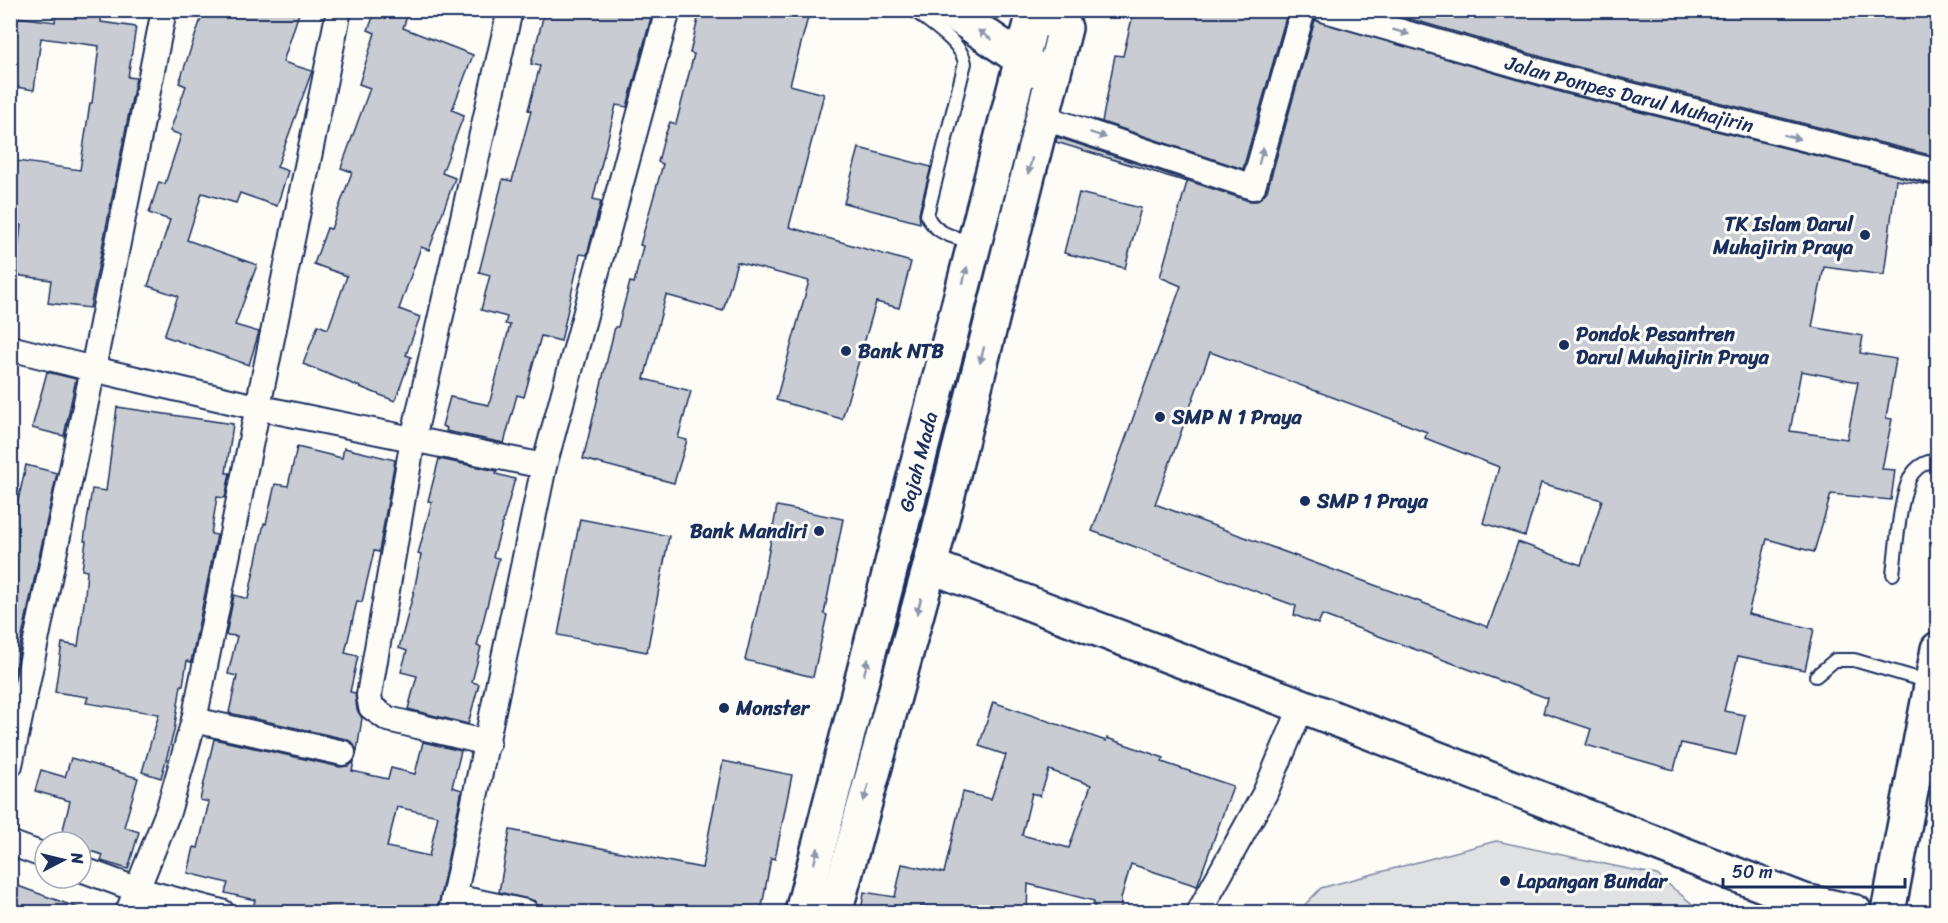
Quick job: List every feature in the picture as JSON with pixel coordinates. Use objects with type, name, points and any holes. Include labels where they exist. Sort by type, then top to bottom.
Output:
[{"type":"main road","points":[[949,10],[1050,78]]},
{"type":"main road","name":"Gajah Mada","points":[[802,912],[1033,11],[1065,28],[1050,78],[930,566],[835,912]]},
{"type":"main road","points":[[930,566],[1302,706],[1804,901],[1855,912]]},
{"type":"main road","points":[[1888,912],[1938,649]]},
{"type":"street","points":[[10,765],[93,369],[164,10]]},
{"type":"street","points":[[128,912],[168,812],[194,720],[256,407],[292,247],[339,10]]},
{"type":"street","points":[[488,743],[388,719],[379,715],[369,701],[413,439],[510,10]]},
{"type":"street","points":[[525,912],[453,905],[544,466],[668,10]]},
{"type":"street","points":[[1042,117],[1253,187],[1303,10]]},
{"type":"street","name":"Jalan Ponpes Darul Muhajirin","points":[[1325,10],[1566,79],[1938,172]]},
{"type":"street","points":[[10,348],[256,407],[544,466]]},
{"type":"street","points":[[1198,912],[1265,793],[1302,706]]},
{"type":"street","points":[[194,720],[343,753]]},
{"type":"street","points":[[10,843],[33,852]]},
{"type":"street","points":[[93,874],[138,891],[222,912]]},
{"type":"lane","points":[[914,10],[956,46],[963,54],[965,63],[926,211],[927,215],[929,221],[940,231],[973,242]]},
{"type":"lane","points":[[1893,574],[1900,522],[1910,478],[1915,470],[1928,462],[1938,460]]},
{"type":"lane","points":[[1816,676],[1834,660],[1854,660],[1930,682]]},
{"type":"shaded area","name":"Lapangan Bundar","points":[[1496,841],[1657,875],[1702,912],[1298,912],[1321,888]]},
{"type":"building","points":[[56,10],[102,10],[101,22],[136,27],[128,77],[136,78],[90,308],[48,303],[51,280],[15,275],[21,225],[10,224],[10,160],[80,170],[90,103],[92,103],[99,46],[41,38],[34,90],[10,86],[10,16],[55,22]]},
{"type":"building","points":[[204,10],[300,10],[283,62],[312,71],[277,167],[288,171],[277,206],[240,193],[236,203],[202,193],[187,240],[257,265],[235,325],[259,332],[249,365],[164,336],[178,296],[148,286],[170,220],[149,213],[159,182],[165,184],[181,135],[170,131],[186,86],[179,83]]},
{"type":"building","points":[[376,10],[409,10],[403,28],[473,55],[452,110],[464,115],[442,173],[455,178],[429,250],[421,247],[399,309],[420,317],[406,355],[411,357],[395,401],[303,364],[318,325],[328,329],[347,276],[314,264],[327,228],[331,229],[352,172],[341,168],[370,88],[359,84],[375,33],[368,30]]},
{"type":"building","points":[[545,10],[653,10],[627,107],[616,105],[593,199],[601,201],[587,255],[580,254],[561,341],[541,336],[524,397],[517,395],[504,443],[446,431],[447,428],[442,426],[450,397],[489,405],[510,325],[505,324],[507,317],[481,310],[490,275],[479,272],[503,179],[512,181],[531,111],[528,110],[540,66],[531,64]]},
{"type":"building","points":[[700,10],[810,10],[790,85],[824,94],[789,227],[911,262],[899,308],[876,302],[842,419],[776,400],[809,281],[737,262],[723,311],[666,295],[644,379],[691,391],[678,438],[687,440],[674,483],[583,459],[615,327],[618,327],[630,282],[634,283],[643,246],[640,245],[663,164],[658,162],[664,138],[670,122],[676,124],[694,54],[690,53]]},
{"type":"building","points":[[1134,10],[1288,10],[1243,169],[1102,122],[1115,55],[1123,56]]},
{"type":"building","points":[[1379,10],[1847,10],[1904,19],[1905,14],[1938,18],[1938,157],[1570,65]]},
{"type":"building","name":"Pondok Pesantren Darul Muhajirin Praya","points":[[1315,20],[1563,93],[1938,186],[1896,180],[1884,275],[1824,267],[1812,327],[1863,336],[1860,353],[1896,359],[1886,418],[1892,419],[1882,469],[1895,470],[1891,500],[1831,494],[1814,552],[1767,539],[1748,614],[1814,629],[1805,670],[1738,656],[1724,711],[1745,715],[1736,755],[1681,743],[1674,770],[1586,745],[1591,729],[1543,713],[1547,698],[1322,615],[1318,624],[1294,615],[1296,606],[1092,531],[1181,286],[1160,277],[1187,182],[1056,142],[1057,137],[1249,201],[1257,201],[1267,191]],"holes":[[[1210,352],[1427,432],[1425,438],[1499,467],[1483,523],[1525,536],[1541,483],[1602,500],[1581,565],[1518,542],[1488,627],[1155,504]],[[1801,371],[1858,382],[1847,439],[1790,431]]]},
{"type":"building","points":[[859,148],[931,167],[919,213],[920,223],[844,203]]},
{"type":"building","points":[[1079,193],[1141,208],[1125,268],[1064,253]]},
{"type":"building","points":[[47,372],[76,379],[64,436],[32,428]]},
{"type":"building","points":[[117,407],[233,424],[226,473],[230,473],[225,498],[217,497],[211,534],[217,535],[191,662],[187,661],[174,731],[161,778],[142,772],[159,714],[86,703],[88,697],[55,692],[62,643],[78,646],[87,571],[82,570],[86,541],[84,541],[92,489],[106,491]]},
{"type":"building","points":[[297,447],[342,458],[344,448],[395,460],[379,552],[374,551],[362,602],[357,601],[345,653],[358,656],[350,692],[355,693],[357,710],[362,718],[357,751],[353,743],[346,739],[229,713],[237,676],[228,674],[237,636],[226,635],[234,595],[248,599],[275,484],[288,486]]},
{"type":"building","points":[[439,459],[497,471],[496,474],[515,479],[493,557],[499,558],[477,646],[481,647],[472,682],[479,684],[468,724],[408,709],[417,676],[401,672],[407,651],[399,648],[414,591],[421,555],[418,554],[432,502],[428,501]]},
{"type":"building","points":[[26,465],[57,473],[10,693],[10,537]]},
{"type":"building","points":[[777,506],[843,519],[824,614],[827,615],[813,677],[745,660],[762,589]]},
{"type":"building","points":[[580,519],[669,536],[647,652],[558,635]]},
{"type":"building","points":[[993,702],[1106,741],[1107,738],[1164,758],[1162,762],[1233,786],[1197,886],[1131,864],[1121,898],[1121,912],[1094,912],[1094,901],[1028,884],[1027,912],[938,912],[939,909],[921,906],[921,912],[861,912],[864,892],[895,897],[902,864],[944,873],[963,792],[991,799],[1006,755],[979,746]],"holes":[[[1049,770],[1091,785],[1069,848],[1022,835],[1032,793],[1040,796]]]},
{"type":"building","points":[[214,739],[340,767],[354,762],[352,771],[388,779],[391,768],[415,774],[423,742],[461,751],[452,787],[462,790],[437,912],[349,912],[325,907],[323,912],[303,912],[278,907],[276,912],[252,912],[255,900],[225,893],[228,883],[188,873],[194,847],[198,848],[209,802],[200,800]],"holes":[[[397,807],[438,816],[429,856],[387,847]]]},
{"type":"building","points":[[71,758],[138,778],[124,827],[139,832],[128,869],[101,861],[103,855],[93,852],[93,830],[63,830],[70,801],[35,791],[41,770],[65,777]]},
{"type":"building","points":[[723,761],[792,775],[775,859],[771,858],[761,912],[540,912],[535,901],[499,892],[510,830],[702,868]]},
{"type":"building","points":[[18,886],[84,910],[84,912],[10,912]]},
{"type":"place","name":"TK Islam Darul Muhajirin Praya","points":[[1865,235]]},
{"type":"place","name":"Pondok Pesantren Darul Muhajirin Praya","points":[[1564,345]]},
{"type":"place","name":"Bank NTB","points":[[846,351]]},
{"type":"place","name":"SMP N 1 Praya","points":[[1160,417]]},
{"type":"place","name":"SMP 1 Praya","points":[[1305,501]]},
{"type":"place","name":"Bank Mandiri","points":[[819,531]]},
{"type":"place","name":"Monster","points":[[724,708]]},
{"type":"place","name":"Lapangan Bundar","points":[[1505,881]]}]
